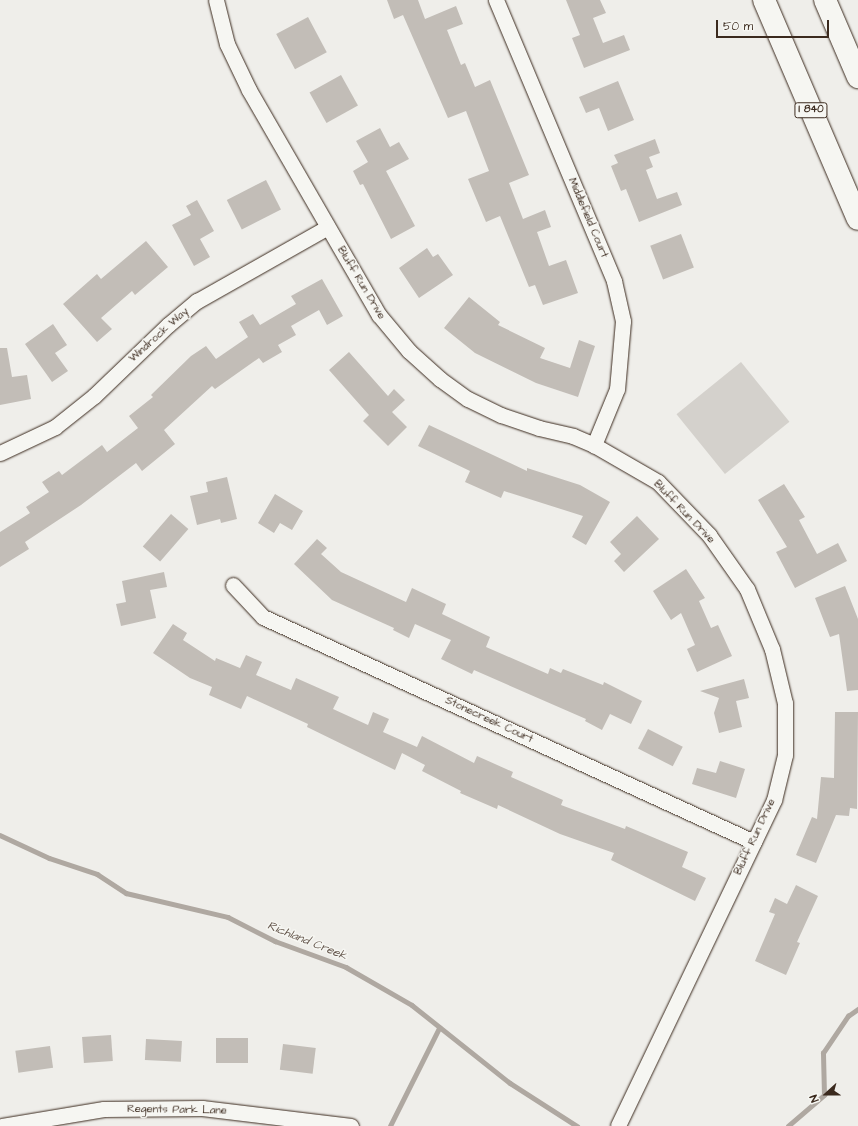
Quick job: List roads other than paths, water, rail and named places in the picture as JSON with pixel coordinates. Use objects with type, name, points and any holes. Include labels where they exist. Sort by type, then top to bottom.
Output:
[{"type":"highway","name":"I 840","points":[[764,0],[858,219]]},
{"type":"highway","points":[[825,0],[858,77]]},
{"type":"street","name":"Bluff Run Drive","points":[[216,0],[227,44],[249,90],[379,315],[409,351],[440,379],[468,399],[501,415],[539,428],[573,436],[594,445],[658,482],[709,535],[746,589],[772,649],[785,703],[785,755],[774,800],[618,1126]]},
{"type":"street","name":"Middlefield Court","points":[[496,0],[614,282],[623,321],[616,389],[594,445]]},
{"type":"street","name":"Windrock Way","points":[[0,453],[55,427],[94,396],[168,325],[197,301],[328,227]]},
{"type":"street","name":"Stonecreek Court","points":[[233,585],[263,617],[754,842]]},
{"type":"street","name":"Regents Park Lane","points":[[2,1126],[54,1121],[104,1109],[202,1108],[352,1126]]},
{"type":"waterway","name":"Richland Creek","points":[[0,835],[49,858],[97,874],[126,893],[228,917],[275,941],[346,967],[412,1005],[510,1083],[577,1126]]},
{"type":"waterway","points":[[788,1126],[824,1095],[823,1053],[848,1016],[858,1009]]},
{"type":"waterway","points":[[390,1126],[439,1028]]}]
